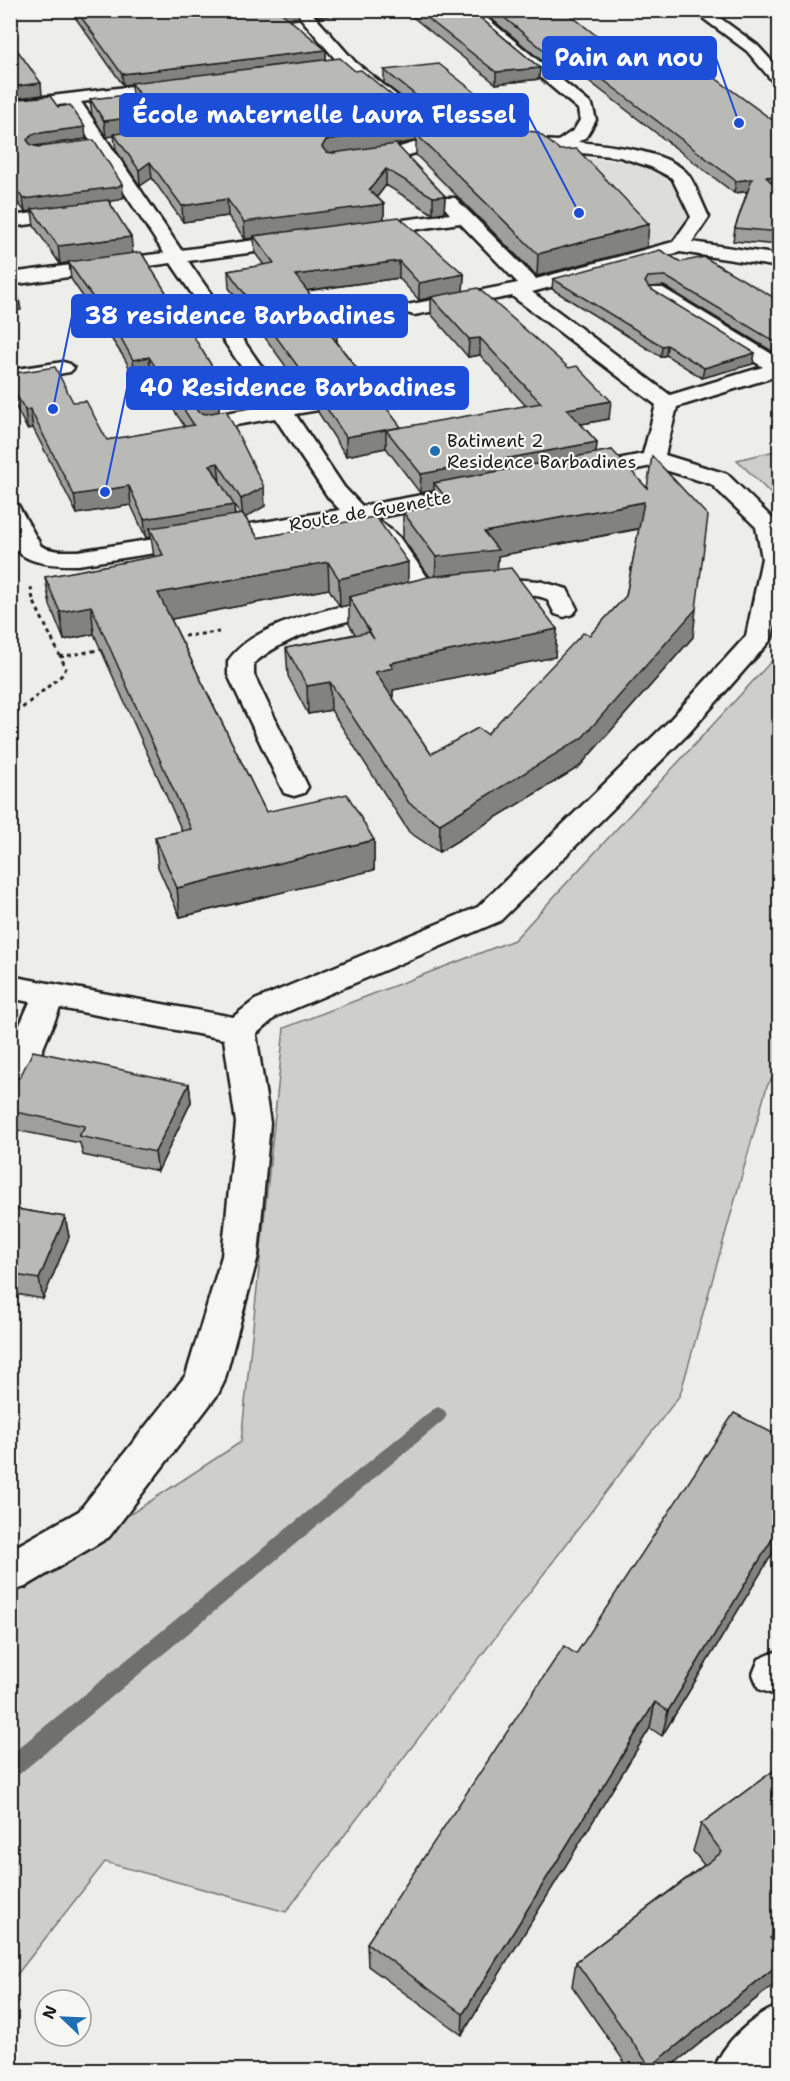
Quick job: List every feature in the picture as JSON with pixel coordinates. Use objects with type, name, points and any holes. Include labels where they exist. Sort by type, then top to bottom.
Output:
[{"type":"street","points":[[300,10],[349,65],[442,140]]},
{"type":"street","points":[[467,10],[586,108],[588,120],[580,133],[562,146]]},
{"type":"street","points":[[699,10],[752,48],[780,80]]},
{"type":"street","points":[[752,48],[770,50]]},
{"type":"street","points":[[326,68],[349,65]]},
{"type":"street","points":[[10,105],[186,84]]},
{"type":"street","points":[[70,98],[89,145],[139,205],[178,257],[336,492],[357,514],[446,593]]},
{"type":"street","points":[[345,161],[402,152],[442,140],[562,146],[622,152],[657,163],[680,175],[700,217],[680,246]]},
{"type":"street","points":[[89,145],[121,142]]},
{"type":"street","points":[[402,152],[416,170]]},
{"type":"street","points":[[432,185],[465,217],[524,287],[667,403]]},
{"type":"street","points":[[116,208],[139,205]]},
{"type":"street","points":[[10,222],[93,211]]},
{"type":"street","points":[[350,233],[465,217]]},
{"type":"street","points":[[10,279],[316,237]]},
{"type":"street","points":[[414,309],[524,287],[680,246],[780,261]]},
{"type":"street","points":[[656,292],[780,368],[667,403]]},
{"type":"street","points":[[10,376],[63,368]]},
{"type":"street","points":[[208,423],[392,391]]},
{"type":"street","points":[[653,459],[667,403]]},
{"type":"street","points":[[10,987],[239,1030],[266,1008],[489,914],[678,728],[759,638],[774,558],[767,525],[719,479],[653,459],[562,476]]},
{"type":"street","name":"Route de Guenette","points":[[40,556],[78,558],[357,514],[494,489]]},
{"type":"street","points":[[10,510],[27,548],[40,556]]},
{"type":"street","points":[[294,787],[241,675],[241,661],[256,646],[297,628],[446,593],[510,586],[543,587],[558,594],[564,609]]},
{"type":"street","points":[[10,1086],[50,994]]},
{"type":"street","points":[[10,1573],[94,1524],[204,1382],[240,1256],[254,1123],[239,1030]]},
{"type":"street","points":[[739,2070],[780,2030]]},
{"type":"path","points":[[10,718],[61,676],[66,668],[33,600],[30,576],[40,556]]},
{"type":"path","points":[[171,638],[205,632],[235,631],[256,646]]},
{"type":"path","points":[[60,657],[105,649]]},
{"type":"shaded area","points":[[491,152],[620,161],[654,170],[676,187],[682,195],[687,207],[686,219],[672,237],[660,245],[533,276],[426,168]]},
{"type":"shaded area","points":[[780,450],[779,502],[737,460]]},
{"type":"shaded area","points":[[779,653],[779,1068],[767,1086],[680,1395],[286,1912],[105,1862],[11,1982],[11,1592],[241,1442],[284,1028],[514,940]]},
{"type":"building","points":[[76,10],[278,10],[326,50],[122,74]]},
{"type":"building","points":[[417,10],[471,10],[540,68],[496,72]]},
{"type":"building","points":[[495,10],[564,10],[617,52],[670,45],[771,119],[780,118],[780,176],[766,177],[780,191],[780,232],[735,228],[752,179],[736,181],[581,63],[562,65]]},
{"type":"building","points":[[10,40],[41,83],[10,87]]},
{"type":"building","points":[[340,58],[355,71],[361,70],[427,124],[326,140],[322,147],[326,152],[333,153],[396,144],[445,196],[433,197],[386,169],[369,190],[384,204],[244,222],[227,199],[182,206],[150,162],[139,170],[114,134],[169,128],[173,122],[171,116],[162,114],[104,121],[90,99],[139,94],[131,83]]},
{"type":"building","points":[[439,64],[515,124],[447,120],[384,70]]},
{"type":"building","points":[[50,96],[58,107],[70,105],[85,127],[32,134],[27,140],[31,145],[39,147],[94,140],[122,184],[117,187],[23,199],[10,181],[10,100]]},
{"type":"building","points":[[434,124],[537,132],[560,150],[577,149],[649,224],[538,254],[416,134],[430,131]]},
{"type":"building","points":[[108,200],[131,237],[58,246],[32,209]]},
{"type":"building","points":[[399,217],[464,274],[419,283],[399,261],[295,275],[336,328],[327,330],[358,370],[307,379],[228,271],[274,263],[254,236]]},
{"type":"building","points":[[660,250],[681,262],[704,257],[780,301],[780,345],[665,276],[648,277],[645,282],[649,288],[755,353],[704,368],[667,345],[662,346],[553,279]]},
{"type":"building","points":[[141,252],[223,384],[214,385],[218,393],[198,397],[194,406],[198,412],[206,414],[226,410],[264,487],[241,499],[218,463],[210,465],[234,505],[144,519],[129,486],[74,495],[30,409],[25,410],[10,383],[10,374],[55,367],[73,402],[86,401],[107,440],[194,425],[149,357],[133,360],[121,338],[68,262]]},
{"type":"building","points":[[10,277],[18,293],[10,294]]},
{"type":"building","points":[[478,288],[569,368],[577,366],[611,401],[567,409],[597,442],[421,474],[386,430],[541,403],[480,338],[469,339],[431,297]]},
{"type":"building","points":[[369,385],[401,427],[346,437],[317,394]]},
{"type":"building","points":[[612,450],[647,488],[652,456],[708,516],[696,609],[582,738],[440,824],[409,803],[330,682],[307,686],[286,648],[369,632],[374,639],[349,597],[428,577],[511,568],[557,629],[390,663],[393,668],[375,672],[431,754],[478,728],[487,734],[583,633],[590,635],[626,596],[644,502],[484,532],[498,550],[436,557],[403,512],[450,503],[434,483]]},
{"type":"building","points":[[243,514],[258,538],[374,517],[408,562],[339,579],[328,562],[158,593],[266,812],[347,794],[374,840],[177,888],[155,837],[191,829],[91,606],[60,612],[45,577],[163,555],[150,528]]},
{"type":"building","points":[[33,1051],[189,1084],[155,1152],[79,1136],[85,1126],[10,1111],[10,1089],[20,1077]]},
{"type":"building","points":[[10,1208],[65,1217],[39,1279],[10,1274]]},
{"type":"building","points":[[734,1413],[780,1437],[780,1526],[668,1711],[655,1702],[463,2014],[367,1943],[564,1646],[576,1654]]},
{"type":"building","points":[[780,1766],[780,1931],[770,1938],[780,1950],[780,1963],[650,2067],[576,1962],[722,1852],[701,1824]]},
{"type":"waterway","points":[[10,1769],[438,1415]]},
{"type":"place","name":"Pain an nou","points":[[739,123]]},
{"type":"place","name":"École maternelle Laura Flessel","points":[[579,213]]},
{"type":"place","name":"38 residence Barbadines","points":[[53,409]]},
{"type":"place","name":"Batiment 2 Residence Barbadines","points":[[435,451]]},
{"type":"place","name":"40 Residence Barbadines","points":[[105,492]]}]
